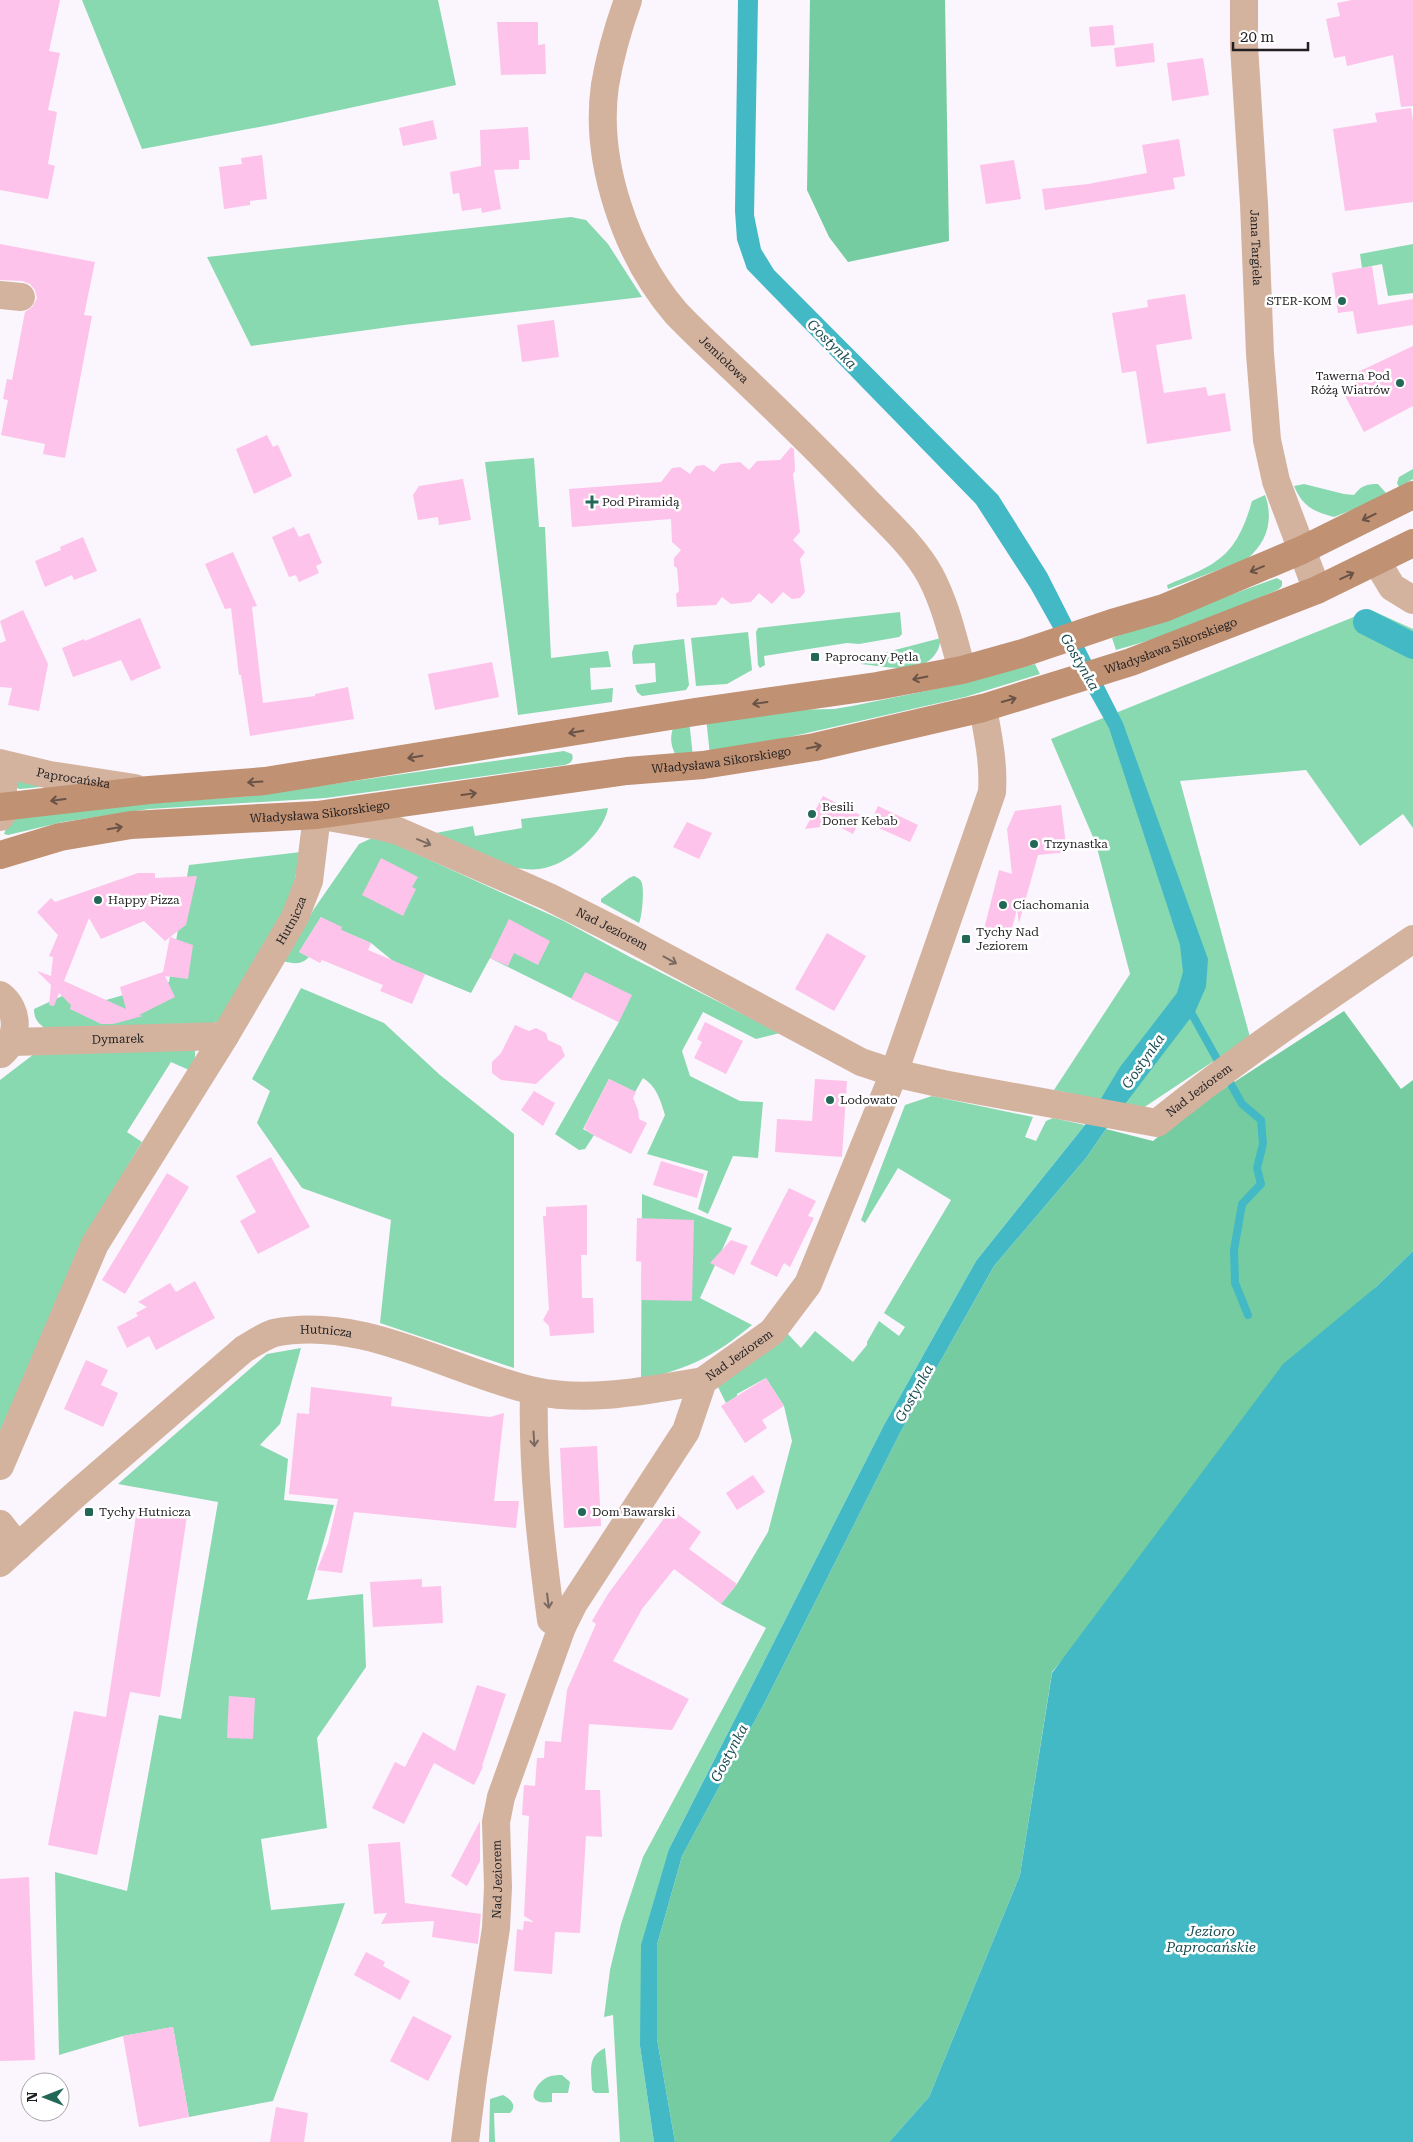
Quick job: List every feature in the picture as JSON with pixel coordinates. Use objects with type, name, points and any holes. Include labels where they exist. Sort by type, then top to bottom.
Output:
[{"type":"street","name":"Jemiołowa","points":[[628,0],[615,36],[605,87],[603,134],[611,181],[626,231],[652,280],[676,312],[824,456],[913,552],[929,573],[942,599],[962,670]]},
{"type":"street","name":"Jana Targiela","points":[[1244,0],[1244,46],[1254,204],[1260,354],[1267,440],[1276,481],[1317,590]]},
{"type":"street","points":[[0,776],[2,780],[1,811],[149,790],[264,781],[686,714],[877,686],[962,670],[1023,653],[1112,623],[1164,608],[1302,550],[1413,496]]},
{"type":"street","name":"Władysława Sikorskiego","points":[[0,855],[60,837],[131,825],[317,815],[627,771],[722,762],[815,747],[983,708],[1131,662],[1317,590],[1413,543]]},
{"type":"street","points":[[1377,562],[1392,587],[1413,600]]},
{"type":"street","name":"Nad Jeziorem","points":[[465,2142],[496,1928],[498,1887],[496,1822],[500,1797],[562,1627],[574,1603],[686,1431],[703,1381],[772,1332],[808,1284],[894,1073],[992,792],[994,773],[983,708]]},
{"type":"street","name":"Paprocańska","points":[[0,763],[50,775],[149,790]]},
{"type":"street","name":"Nad Jeziorem","points":[[317,815],[398,831],[476,864],[574,910],[861,1062],[894,1073],[1049,1104],[1157,1123],[1210,1080],[1297,1017],[1413,939]]},
{"type":"street","name":"Hutnicza","points":[[0,1466],[95,1244],[225,1036],[295,917],[309,881],[317,815]]},
{"type":"street","name":"Dymarek","points":[[0,995],[6,1000],[14,1013],[16,1028],[6,1048],[225,1036]]},
{"type":"street","name":"Hutnicza","points":[[0,1524],[9,1555],[244,1349],[272,1334],[320,1329],[364,1335],[534,1390],[576,1396],[633,1393],[703,1381]]},
{"type":"street","points":[[534,1390],[532,1422],[540,1530],[551,1620],[562,1627]]},
{"type":"green space","points":[[82,0],[438,0],[456,85],[275,124],[142,149]]},
{"type":"green space","points":[[810,0],[945,0],[949,241],[848,262],[829,237],[807,190]]},
{"type":"green space","points":[[571,217],[586,220],[608,244],[642,297],[404,325],[251,346],[207,257]]},
{"type":"green space","points":[[1413,244],[1413,293],[1388,296],[1382,264],[1362,268],[1360,254]]},
{"type":"green space","points":[[534,458],[539,527],[545,527],[551,658],[608,651],[611,667],[590,668],[591,690],[613,688],[612,702],[518,715],[485,462]]},
{"type":"green space","points":[[1413,469],[1413,479],[1399,487],[1397,483],[1399,477]]},
{"type":"green space","points":[[1304,484],[1354,495],[1364,486],[1378,484],[1386,493],[1362,506],[1334,517],[1314,510],[1301,499],[1294,486]]},
{"type":"green space","points":[[1265,495],[1269,513],[1267,530],[1260,545],[1247,559],[1168,589],[1167,585],[1200,571],[1223,556],[1232,547],[1239,535],[1252,501]]},
{"type":"green space","points":[[1277,578],[1282,581],[1282,586],[1259,598],[1178,631],[1116,650],[1112,638]]},
{"type":"green space","points":[[1371,610],[1413,629],[1413,828],[1403,814],[1360,846],[1306,770],[1180,781],[1250,1037],[1143,1108],[1054,1090],[1130,974],[1096,844],[1051,739]]},
{"type":"green space","points":[[900,612],[902,634],[899,637],[764,656],[765,665],[760,668],[758,665],[756,632],[758,628]]},
{"type":"green space","points":[[748,632],[752,670],[727,684],[696,686],[691,638]]},
{"type":"green space","points":[[941,638],[936,653],[930,660],[921,665],[902,668],[861,664],[864,658]]},
{"type":"green space","points":[[684,639],[689,685],[686,690],[642,696],[637,692],[635,685],[656,682],[655,663],[633,664],[632,653],[634,645]]},
{"type":"green space","points":[[1035,664],[1040,674],[965,697],[710,755],[706,718],[785,710],[834,709],[960,684]]},
{"type":"green space","points":[[689,720],[693,757],[675,754],[671,743],[674,725]]},
{"type":"green space","points":[[564,751],[573,756],[572,761],[565,765],[326,798],[149,809],[63,822],[8,835],[4,834],[10,818],[115,806],[249,796]]},
{"type":"green space","points":[[13,771],[71,784],[20,789],[16,788]]},
{"type":"green space","points":[[608,808],[598,830],[580,849],[561,862],[539,869],[512,867],[497,863],[425,835],[473,826],[475,836],[522,828],[521,819]]},
{"type":"green space","points":[[372,838],[386,840],[564,921],[630,957],[780,1033],[756,1039],[703,1012],[682,1051],[690,1076],[740,1101],[763,1102],[758,1158],[733,1156],[708,1214],[698,1209],[708,1171],[647,1154],[665,1115],[655,1089],[643,1078],[635,1092],[609,1079],[583,1129],[594,1135],[585,1149],[579,1150],[555,1134],[619,1022],[490,958],[471,993],[393,961],[371,943],[341,930],[321,917],[299,952],[309,957],[297,963],[283,961],[314,909],[359,844]]},
{"type":"green space","points":[[301,852],[290,901],[224,1020],[191,1029],[52,1032],[41,1026],[37,1020],[34,1009],[73,991],[92,1004],[169,982],[189,865]]},
{"type":"green space","points":[[634,876],[641,881],[643,889],[639,923],[601,902],[601,899]]},
{"type":"green space","points":[[301,988],[384,1023],[440,1075],[514,1134],[514,1368],[380,1323],[391,1220],[302,1188],[257,1123],[270,1091],[252,1079]]},
{"type":"green space","points":[[1344,1011],[1401,1089],[1413,1080],[1413,1251],[1376,1287],[1052,1672],[1020,1875],[929,2097],[889,2142],[675,2142],[657,2039],[657,1945],[682,1856],[766,1700],[900,1433],[994,1266],[1086,1158],[1106,1129],[1153,1141],[1188,1112]]},
{"type":"green space","points":[[195,1046],[195,1058],[189,1070],[171,1062],[127,1132],[142,1142],[97,1217],[0,1431],[0,1080],[42,1048]]},
{"type":"green space","points":[[932,1096],[1033,1117],[1025,1137],[1036,1141],[1046,1121],[1053,1118],[1085,1125],[976,1261],[884,1425],[669,1849],[640,2046],[654,2142],[620,2142],[613,2015],[604,2017],[610,1970],[621,1924],[643,1857],[766,1628],[721,1604],[737,1584],[768,1532],[792,1441],[784,1406],[766,1378],[737,1394],[737,1396],[726,1403],[716,1383],[787,1333],[801,1348],[815,1331],[853,1362],[867,1345],[879,1321],[899,1336],[905,1327],[884,1313],[951,1200],[898,1168],[865,1223],[861,1220],[905,1105]]},
{"type":"green space","points":[[642,1194],[732,1228],[700,1298],[752,1325],[725,1345],[700,1360],[674,1371],[641,1380]]},
{"type":"green space","points":[[301,1348],[280,1424],[260,1445],[288,1459],[284,1500],[334,1505],[307,1600],[363,1594],[366,1667],[317,1738],[327,1828],[261,1839],[271,1910],[345,1903],[273,2101],[189,2117],[173,2027],[123,2036],[59,2055],[55,1872],[127,1891],[159,1715],[181,1719],[218,1502],[118,1484],[267,1354]]},
{"type":"green space","points":[[605,2048],[609,2093],[595,2093],[592,2090],[591,2066],[595,2056]]},
{"type":"green space","points":[[562,2075],[570,2082],[568,2093],[552,2093],[552,2102],[536,2100],[534,2093],[540,2082],[550,2076]]},
{"type":"green space","points":[[503,2095],[510,2100],[513,2107],[510,2113],[494,2113],[495,2142],[489,2142],[490,2099]]},
{"type":"water","name":"Gostynka","points":[[738,0],[758,0],[754,215],[761,249],[774,270],[998,495],[1047,573],[1123,723],[1208,959],[1206,987],[1195,1012],[1086,1158],[994,1266],[900,1433],[766,1700],[682,1856],[657,1945],[657,2039],[675,2142],[654,2142],[640,2046],[641,1945],[669,1849],[884,1425],[976,1261],[1085,1125],[1120,1067],[1177,993],[1183,972],[1180,945],[1109,728],[1031,589],[976,504],[747,269],[737,240],[735,211]]},
{"type":"water","name":"Jezioro Paprocańskie","points":[[1413,1251],[1413,2142],[889,2142],[929,2097],[1020,1875],[1052,1673],[1283,1364],[1376,1287]]},
{"type":"building","points":[[0,0],[60,0],[49,51],[60,53],[48,110],[57,112],[48,164],[55,166],[48,199],[0,190]]},
{"type":"building","points":[[1352,0],[1413,0],[1413,106],[1401,107],[1393,55],[1347,66],[1345,56],[1334,58],[1326,19],[1340,16],[1337,3]]},
{"type":"building","points":[[497,22],[538,22],[538,45],[545,44],[546,74],[501,75]]},
{"type":"building","points":[[1113,25],[1115,45],[1091,47],[1089,27]]},
{"type":"building","points":[[1153,43],[1155,62],[1116,67],[1114,48]]},
{"type":"building","points":[[1203,58],[1209,95],[1172,101],[1167,63]]},
{"type":"building","points":[[1411,108],[1413,121],[1413,202],[1345,211],[1333,129],[1377,122],[1375,113]]},
{"type":"building","points":[[433,120],[437,139],[403,146],[399,128]]},
{"type":"building","points":[[528,127],[530,160],[519,160],[519,169],[494,170],[501,209],[482,213],[481,208],[462,211],[459,193],[453,194],[450,172],[481,166],[480,130]]},
{"type":"building","points":[[1179,139],[1185,176],[1173,178],[1175,189],[1045,210],[1042,189],[1088,184],[1147,173],[1142,145]]},
{"type":"building","points":[[262,155],[267,199],[250,201],[250,205],[224,209],[219,167],[242,164],[241,158]]},
{"type":"building","points":[[1014,160],[1021,199],[986,204],[980,165]]},
{"type":"building","points":[[0,244],[95,262],[84,315],[92,316],[65,458],[43,454],[45,444],[1,435],[8,400],[3,399],[7,379],[12,380],[25,312],[33,306],[37,298],[35,290],[30,284],[22,281],[0,280]]},
{"type":"building","points":[[1372,266],[1378,305],[1413,299],[1413,325],[1357,334],[1353,311],[1338,313],[1332,273]]},
{"type":"building","points":[[1185,294],[1192,339],[1156,345],[1164,393],[1206,387],[1208,396],[1225,393],[1231,431],[1147,444],[1136,371],[1122,373],[1112,313],[1148,307],[1147,300]]},
{"type":"building","points":[[554,320],[559,357],[522,362],[517,325]]},
{"type":"building","points":[[1413,346],[1413,406],[1364,432],[1342,390],[1362,379],[1358,372]]},
{"type":"building","points":[[267,435],[273,447],[278,445],[292,476],[254,494],[236,449]]},
{"type":"building","points":[[791,447],[794,449],[795,471],[793,474],[800,532],[793,540],[805,552],[800,559],[805,592],[800,598],[792,599],[783,592],[772,604],[759,593],[751,602],[731,604],[722,597],[716,605],[677,607],[676,594],[679,591],[674,558],[681,550],[672,542],[671,519],[572,527],[569,489],[661,482],[672,468],[680,467],[690,474],[696,466],[704,465],[714,472],[721,464],[740,462],[749,470],[757,461],[780,460]]},
{"type":"building","points":[[463,479],[471,520],[439,525],[438,517],[418,520],[413,495],[419,486]]},
{"type":"building","points":[[294,527],[299,537],[309,533],[322,563],[316,566],[319,573],[299,582],[296,575],[289,577],[272,537]]},
{"type":"building","points":[[83,537],[97,571],[74,580],[72,575],[45,587],[35,561],[61,550],[60,547]]},
{"type":"building","points":[[233,552],[257,606],[252,607],[263,703],[315,696],[315,694],[348,687],[354,719],[250,736],[241,675],[239,675],[231,608],[225,609],[205,564]]},
{"type":"building","points":[[23,610],[48,664],[39,711],[8,705],[12,688],[0,687],[0,643],[6,641],[0,621]]},
{"type":"building","points":[[140,618],[161,668],[131,681],[121,660],[73,677],[62,648],[84,639],[85,641]]},
{"type":"building","points":[[492,662],[499,697],[435,710],[428,674]]},
{"type":"building","points":[[823,796],[862,816],[853,834],[836,825],[805,829]]},
{"type":"building","points":[[1061,805],[1067,852],[1038,855],[1019,923],[1017,909],[1010,936],[984,929],[999,870],[1012,874],[1007,829],[1015,811]]},
{"type":"building","points":[[878,806],[918,825],[910,842],[870,824]]},
{"type":"building","points":[[687,822],[712,833],[699,859],[673,847]]},
{"type":"building","points":[[381,858],[418,877],[412,887],[416,889],[403,916],[362,895]]},
{"type":"building","points":[[138,873],[155,873],[155,878],[197,876],[186,925],[170,937],[193,945],[188,979],[165,976],[175,997],[139,1015],[143,1016],[113,1024],[101,1024],[70,1009],[71,1005],[59,993],[54,1006],[49,1005],[51,985],[37,971],[51,976],[53,957],[49,956],[58,935],[37,912],[51,898],[55,902]],"holes":[[[89,918],[101,939],[144,921],[165,941],[170,937],[163,972],[120,987],[126,1009],[64,981]]]},
{"type":"building","points":[[321,917],[342,927],[341,930],[371,943],[368,950],[425,974],[412,1004],[380,991],[383,985],[322,960],[320,963],[299,952]]},
{"type":"building","points":[[509,919],[550,941],[538,965],[514,953],[508,966],[490,958]]},
{"type":"building","points":[[827,933],[866,956],[834,1011],[795,989]]},
{"type":"building","points":[[585,972],[632,995],[619,1022],[571,999]]},
{"type":"building","points":[[705,1022],[743,1041],[726,1074],[694,1058],[702,1042],[697,1039]]},
{"type":"building","points":[[515,1025],[529,1031],[536,1028],[546,1033],[548,1040],[561,1046],[565,1056],[536,1084],[501,1080],[492,1073],[492,1062],[501,1053]]},
{"type":"building","points":[[609,1079],[636,1092],[633,1098],[638,1110],[639,1119],[647,1123],[631,1154],[591,1134],[584,1128]]},
{"type":"building","name":"Lodowato","points":[[815,1079],[847,1081],[842,1157],[775,1152],[777,1119],[812,1121]]},
{"type":"building","points":[[534,1091],[555,1103],[543,1126],[521,1110]]},
{"type":"building","points":[[271,1157],[310,1227],[258,1254],[240,1221],[256,1212],[236,1176]]},
{"type":"building","points":[[661,1161],[704,1174],[697,1198],[653,1185]]},
{"type":"building","points":[[167,1173],[189,1187],[125,1294],[102,1280]]},
{"type":"building","points":[[789,1188],[816,1201],[808,1216],[814,1218],[790,1267],[784,1263],[777,1277],[750,1264]]},
{"type":"building","points":[[587,1205],[587,1255],[581,1255],[582,1298],[593,1298],[594,1333],[550,1336],[549,1326],[543,1320],[549,1309],[543,1216],[546,1216],[546,1207]]},
{"type":"building","points":[[637,1218],[694,1220],[692,1301],[641,1300],[642,1262],[636,1261]]},
{"type":"building","points":[[731,1240],[748,1246],[734,1275],[710,1263]]},
{"type":"building","points":[[195,1281],[215,1318],[156,1350],[149,1336],[127,1348],[117,1327],[138,1316],[136,1313],[147,1307],[138,1302],[170,1283],[176,1292]]},
{"type":"building","points":[[86,1360],[108,1370],[101,1385],[118,1393],[103,1427],[64,1409]]},
{"type":"building","points":[[766,1378],[784,1406],[762,1420],[767,1428],[745,1443],[721,1406]]},
{"type":"building","points":[[311,1387],[392,1397],[391,1406],[490,1417],[504,1413],[494,1501],[519,1501],[516,1528],[354,1512],[342,1573],[317,1570],[328,1543],[338,1499],[289,1494],[297,1413],[309,1414]]},
{"type":"building","points":[[597,1446],[601,1526],[564,1528],[560,1448]]},
{"type":"building","points":[[753,1475],[765,1492],[737,1510],[726,1493]]},
{"type":"building","points":[[137,1509],[187,1516],[160,1697],[130,1692],[97,1855],[48,1845],[74,1711],[106,1717]]},
{"type":"building","points":[[671,1509],[701,1532],[689,1549],[737,1584],[721,1604],[674,1569],[642,1609],[613,1661],[689,1699],[672,1730],[589,1724],[585,1790],[600,1790],[602,1837],[586,1836],[580,1933],[555,1932],[552,1974],[514,1971],[517,1929],[523,1930],[524,1921],[534,1922],[524,1916],[529,1816],[522,1815],[524,1785],[535,1786],[537,1758],[544,1758],[545,1741],[561,1742],[567,1690],[596,1624],[592,1621],[608,1594]]},
{"type":"building","points":[[422,1579],[422,1587],[441,1586],[443,1623],[373,1627],[370,1582]]},
{"type":"building","points":[[477,1685],[506,1694],[483,1767],[474,1785],[434,1763],[404,1824],[372,1808],[395,1762],[405,1767],[423,1732],[455,1751]]},
{"type":"building","points":[[229,1696],[255,1698],[253,1739],[227,1738]]},
{"type":"building","points":[[480,1821],[480,1861],[467,1886],[451,1876]]},
{"type":"building","points":[[400,1842],[405,1903],[481,1914],[478,1944],[432,1937],[434,1921],[381,1924],[387,1913],[374,1914],[368,1844]]},
{"type":"building","points":[[29,1877],[35,2060],[0,2061],[0,1879]]},
{"type":"building","points":[[366,1952],[385,1962],[383,1966],[410,1981],[400,2000],[354,1975]]},
{"type":"building","points":[[413,2016],[452,2036],[428,2081],[390,2061]]},
{"type":"building","points":[[173,2027],[189,2117],[139,2127],[123,2036]]},
{"type":"building","points":[[276,2107],[308,2113],[304,2142],[270,2142]]},
{"type":"waterway","points":[[1366,622],[1413,646]]},
{"type":"waterway","points":[[1188,1007],[1242,1104],[1261,1120],[1263,1144],[1257,1168],[1261,1184],[1242,1204],[1234,1250],[1235,1283],[1248,1315]]},
{"type":"place","name":"STER-KOM","points":[[1342,301]]},
{"type":"place","name":"Tawerna Pod Różą Wiatrów","points":[[1400,383]]},
{"type":"place","name":"Pod Piramidą","points":[[592,502]]},
{"type":"place","name":"Paprocany Pętla","points":[[815,657]]},
{"type":"place","name":"Besili Doner Kebab","points":[[812,814]]},
{"type":"place","name":"Trzynastka","points":[[1034,844]]},
{"type":"place","name":"Happy Pizza","points":[[98,900]]},
{"type":"place","name":"Ciachomania","points":[[1003,905]]},
{"type":"place","name":"Tychy Nad Jeziorem","points":[[966,939]]},
{"type":"place","name":"Lodowato","points":[[830,1100]]},
{"type":"place","name":"Tychy Hutnicza","points":[[89,1512]]},
{"type":"place","name":"Dom Bawarski","points":[[582,1512]]}]
